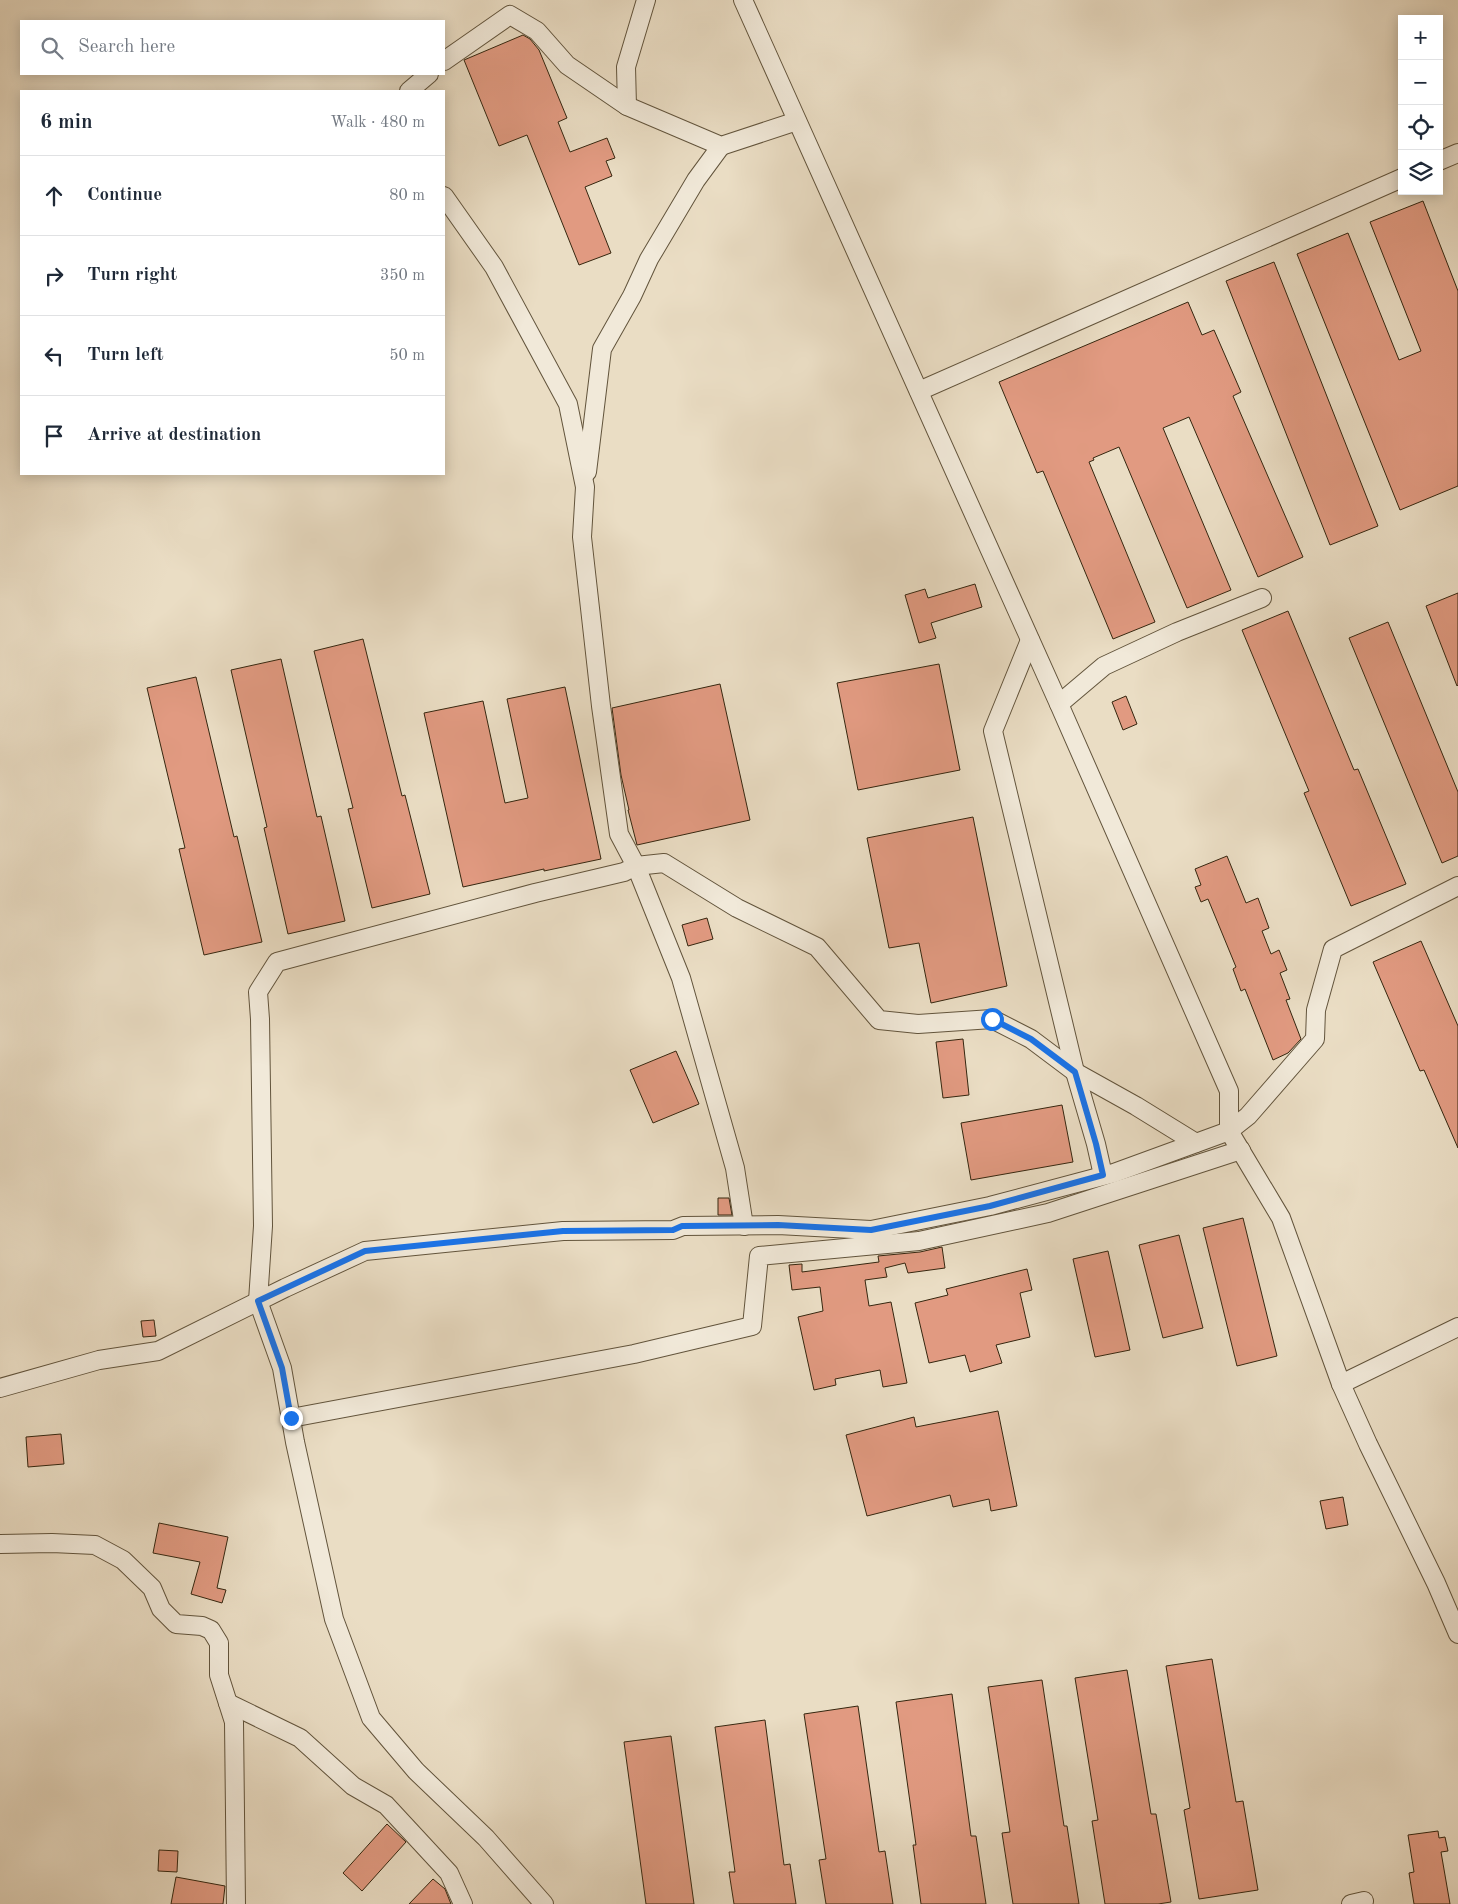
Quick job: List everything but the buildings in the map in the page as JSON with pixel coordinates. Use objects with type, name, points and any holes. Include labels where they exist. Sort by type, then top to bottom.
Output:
[{"type":"street","points":[[627,106],[626,67],[646,0]]},
{"type":"street","points":[[743,0],[1060,704],[1229,1091],[1229,1131],[1281,1218],[1341,1384],[1436,1583],[1458,1634]]},
{"type":"street","points":[[445,59],[510,15],[537,31],[567,65],[627,106],[721,146]]},
{"type":"street","points":[[410,90],[428,75]]},
{"type":"street","points":[[744,1226],[735,1168],[681,978],[636,866],[619,834],[600,706],[582,537],[585,486],[602,349],[632,296],[649,259],[696,180],[721,146],[797,121]]},
{"type":"street","points":[[1443,159],[1458,153]]},
{"type":"street","points":[[919,391],[1398,180]]},
{"type":"street","points":[[445,197],[494,267],[568,404],[585,486]]},
{"type":"street","points":[[1060,704],[1104,666],[1176,632],[1262,598]]},
{"type":"street","points":[[1030,640],[993,730],[1075,1072],[1103,1175]]},
{"type":"street","points":[[544,1904],[486,1838],[416,1771],[371,1718],[334,1619],[282,1368],[258,1301],[263,1226],[258,992],[277,962],[535,893],[624,872],[636,866],[664,862],[737,908],[817,947],[879,1020],[918,1024],[992,1019],[1031,1039],[1075,1072],[1136,1106],[1196,1143]]},
{"type":"street","points":[[0,1388],[100,1360],[158,1351],[258,1301],[365,1251],[563,1231],[673,1230],[682,1226],[778,1225],[871,1230],[990,1206],[1103,1175],[1196,1143],[1229,1131],[1248,1116],[1315,1039],[1316,1010],[1333,949],[1458,886]]},
{"type":"street","points":[[291,1418],[634,1354],[752,1326],[759,1256],[919,1241],[1048,1213],[1241,1150]]},
{"type":"street","points":[[1341,1384],[1458,1327]]},
{"type":"street","points":[[0,1544],[52,1543],[94,1546],[123,1560],[152,1588],[161,1609],[176,1624],[202,1626],[211,1630],[219,1643],[219,1675],[234,1722],[236,1904]]},
{"type":"street","points":[[228,1702],[300,1738],[353,1786],[386,1805],[449,1873],[463,1904]]},
{"type":"route","points":[[291,1418],[282,1368],[258,1301],[365,1251],[563,1231],[673,1230],[682,1226],[778,1225],[871,1230],[990,1206],[1103,1175],[1075,1072],[1031,1039],[992,1019]]}]
